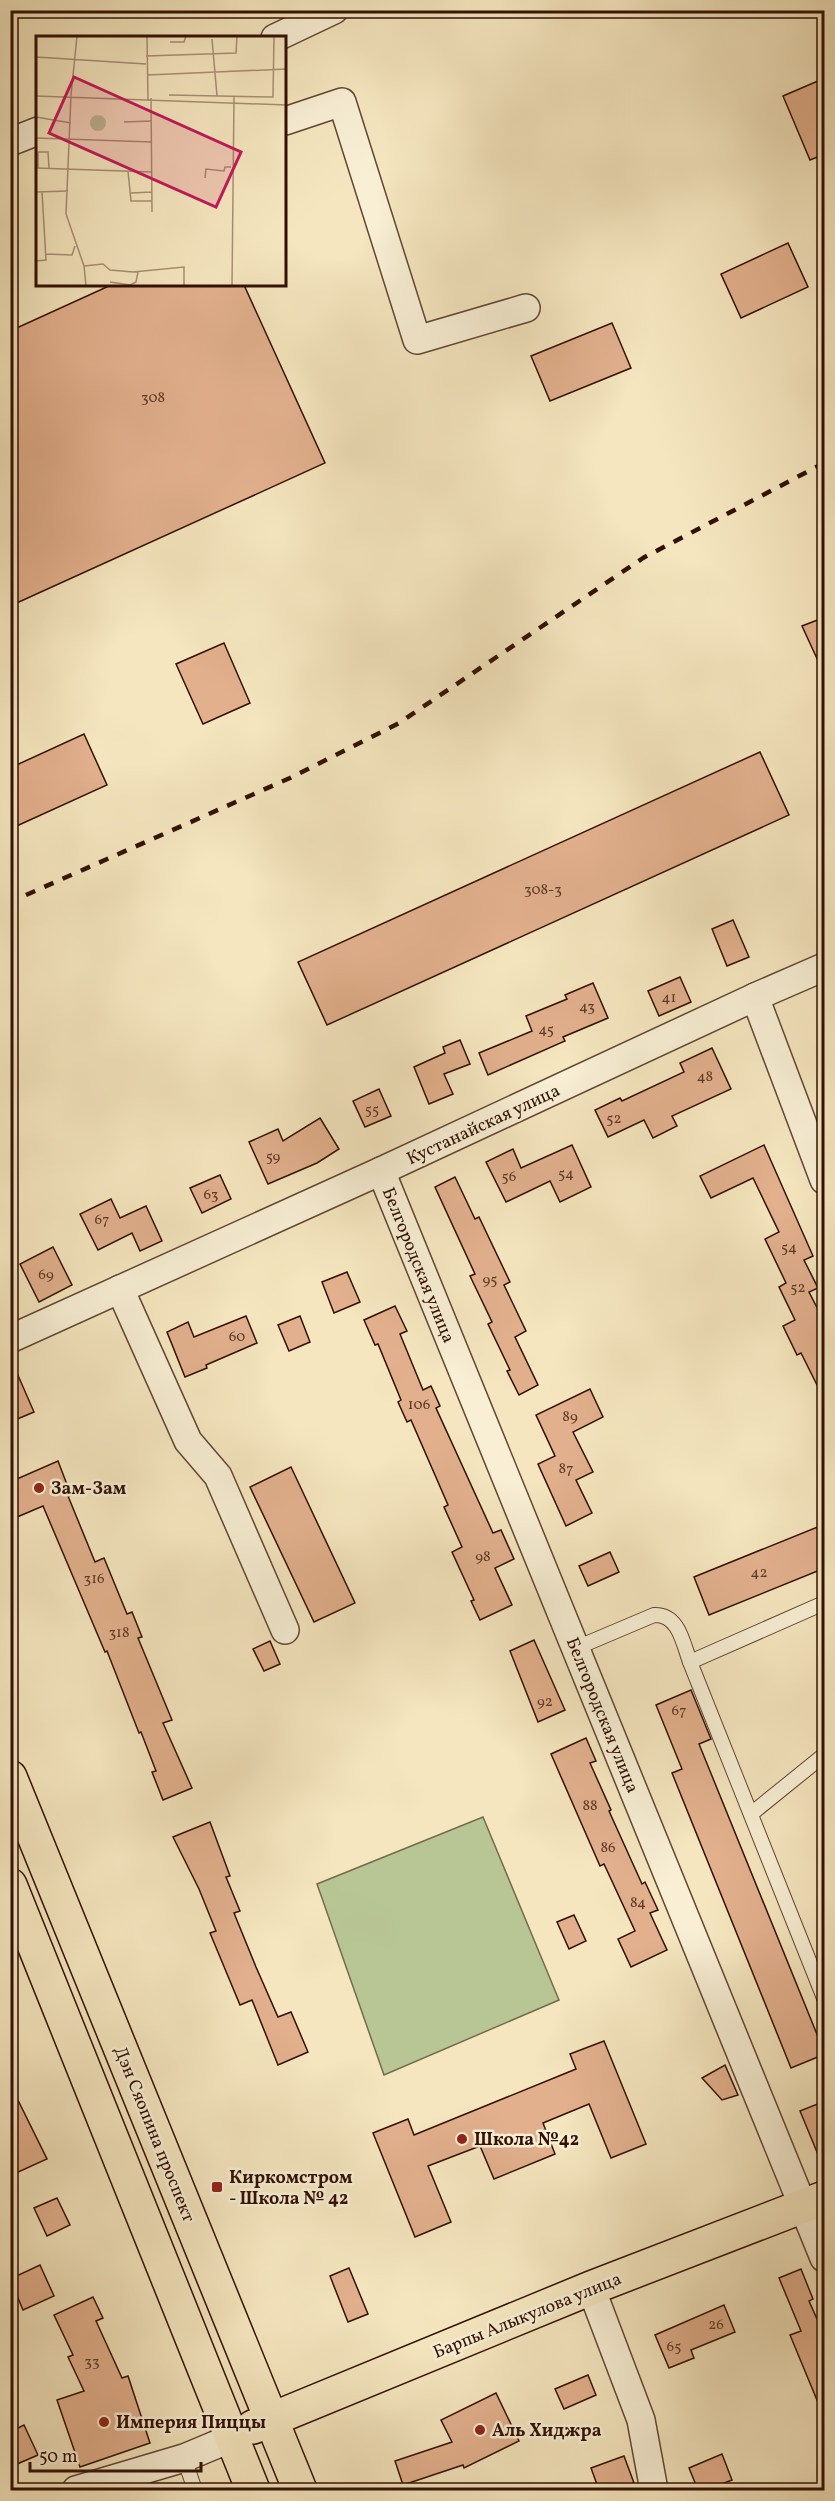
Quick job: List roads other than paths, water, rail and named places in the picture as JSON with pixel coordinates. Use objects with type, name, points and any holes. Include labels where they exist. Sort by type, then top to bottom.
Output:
[{"type":"main road","name":"Дэн Сяопина проспект","points":[[10,1777],[300,2490]]},
{"type":"main road","points":[[10,1885],[253,2490]]},
{"type":"main road","name":"Барпы Алыкулова улица","points":[[232,2438],[272,2418],[814,2202]]},
{"type":"street","points":[[279,36],[334,10]]},
{"type":"street","points":[[286,121],[342,102],[417,340],[526,308]]},
{"type":"street","points":[[10,142],[36,132]]},
{"type":"street","name":"Кустанайская улица","points":[[10,1339],[825,967]]},
{"type":"street","points":[[755,997],[825,1180]]},
{"type":"street","name":"Белгородская улица","points":[[381,1171],[576,1648],[814,2202],[825,2258]]},
{"type":"street","points":[[120,1289],[188,1441],[218,1476],[285,1630]]},
{"type":"street","points":[[591,2289],[641,2420],[654,2490]]},
{"type":"street","points":[[76,2490],[184,2458],[232,2438]]},
{"type":"lane","points":[[690,1662],[825,1603]]},
{"type":"lane","points":[[576,1648],[654,1615],[663,1615],[674,1622],[825,1998]]},
{"type":"lane","points":[[751,1814],[825,1755]]},
{"type":"lane","points":[[184,2458],[195,2490]]},
{"type":"railway","points":[[26,895],[290,778],[399,723],[643,558],[824,463]]},
{"type":"place","name":"Зам-Зам","points":[[39,1488]]},
{"type":"place","name":"Школа №42","points":[[462,2139]]},
{"type":"place","name":"Киркомстром - Школа № 42","points":[[217,2187]]},
{"type":"place","name":"Империя Пиццы","points":[[104,2422]]},
{"type":"place","name":"Аль Хиджра","points":[[480,2430]]}]
